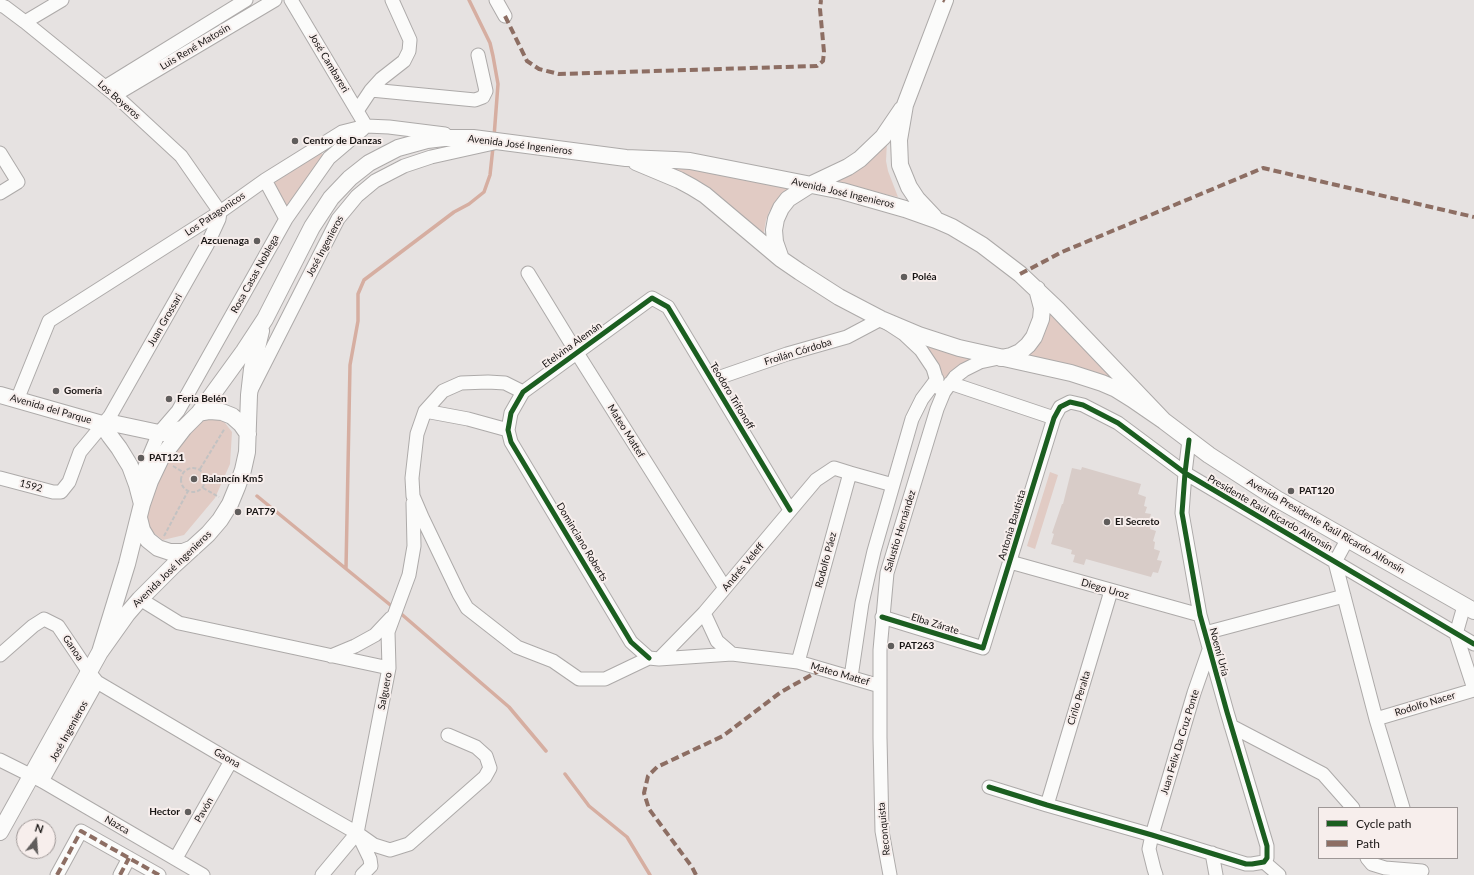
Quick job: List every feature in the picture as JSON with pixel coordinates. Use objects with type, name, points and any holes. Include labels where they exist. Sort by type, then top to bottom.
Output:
[{"type":"main road","points":[[936,220],[908,187],[900,165],[899,140],[905,105],[945,0]]},
{"type":"main road","points":[[781,259],[774,242],[774,230],[776,219],[781,208],[788,199],[810,185],[848,167],[860,159],[883,137],[905,105]]},
{"type":"main road","name":"Avenida José Ingenieros","points":[[0,832],[36,779],[93,677],[127,564],[140,511],[150,480],[162,458],[184,428],[199,413],[226,377],[265,318],[321,212],[331,198],[350,178],[382,156],[411,144],[444,138],[473,138],[626,158],[690,162],[810,185],[874,199],[952,227],[982,245],[1011,266],[1037,289]]},
{"type":"main road","name":"Avenida José Ingenieros","points":[[626,158],[680,180],[698,191],[720,207],[781,259],[833,293],[881,319],[939,342],[999,358]]},
{"type":"main road","points":[[999,358],[1011,356],[1020,352],[1034,337],[1041,319],[1042,308],[1037,289]]},
{"type":"main road","name":"Avenida Presidente Raúl Ricardo Alfonsín","points":[[1037,289],[1164,421]]},
{"type":"main road","name":"Avenida José Ingenieros","points":[[100,652],[127,614],[140,599],[174,565],[195,548],[220,520],[230,504],[243,470],[248,434],[249,395],[252,369],[265,318]]},
{"type":"main road","name":"Avenida Presidente Raúl Ricardo Alfonsín","points":[[999,358],[1071,374],[1102,383],[1124,394],[1164,421],[1209,455],[1277,500],[1469,608]]},
{"type":"main road","name":"Avenida del Parque","points":[[0,395],[102,424],[112,423],[159,433]]},
{"type":"main road","points":[[199,413],[210,410],[222,412],[232,416],[242,424],[248,434]]},
{"type":"main road","name":"Avenida José Ingenieros","points":[[102,424],[130,466],[137,485],[140,511]]},
{"type":"main road","points":[[159,433],[170,433],[184,428]]},
{"type":"main road","points":[[140,511],[142,530],[148,540],[158,548],[170,552],[183,552],[195,548]]},
{"type":"street","points":[[25,22],[62,0]]},
{"type":"street","name":"Luis René Matosin","points":[[110,91],[246,0]]},
{"type":"street","name":"Luis René Matosin","points":[[110,91],[275,0]]},
{"type":"street","name":"José Cambareri","points":[[291,0],[366,126]]},
{"type":"street","points":[[357,111],[371,90],[381,79],[404,62],[409,51],[410,40],[392,0]]},
{"type":"street","points":[[496,0],[505,16]]},
{"type":"street","name":"Los Boyeros","points":[[0,5],[25,22],[110,91],[182,156],[220,212]]},
{"type":"street","points":[[371,90],[475,100],[483,97],[486,91],[478,55]]},
{"type":"street","name":"Los Patagonicos","points":[[17,400],[49,321],[220,212],[265,180],[342,132],[366,126],[389,127],[473,138]]},
{"type":"street","name":"Rosa Casas Noblega","points":[[159,433],[178,411],[286,219],[329,158],[366,126]]},
{"type":"street","name":"José Ingenieros","points":[[249,395],[338,219],[357,196],[375,181],[404,166],[431,157],[500,141]]},
{"type":"street","points":[[0,153],[18,182],[0,193]]},
{"type":"street","points":[[265,180],[286,219]]},
{"type":"street","name":"Juan Grossari","points":[[61,492],[69,482],[80,452],[110,416],[208,245],[217,224],[220,212]]},
{"type":"street","name":"Mateo Mattef","points":[[528,273],[726,588]]},
{"type":"street","name":"Etelvina Alemán","points":[[508,430],[511,412],[523,392],[652,298]]},
{"type":"street","name":"Teodoro Trifonoff","points":[[652,298],[668,307],[790,510]]},
{"type":"street","points":[[881,319],[916,344],[931,363],[937,379],[939,396],[937,409]]},
{"type":"street","name":"Froilán Córdoba","points":[[712,380],[787,354],[847,337],[881,319]]},
{"type":"street","points":[[950,383],[959,374],[980,362],[999,358]]},
{"type":"street","points":[[851,677],[862,603],[874,551],[912,419],[922,399],[937,379]]},
{"type":"street","points":[[425,411],[443,391],[461,383],[505,383],[523,392]]},
{"type":"street","name":"Salustio Hernández","points":[[880,782],[882,617],[887,572],[937,409],[944,392],[950,383]]},
{"type":"street","name":"Presidente Raúl Ricardo Alfonsín","points":[[950,383],[1057,413],[1070,402],[1084,405],[1099,412],[1118,423],[1185,473],[1474,644]]},
{"type":"street","points":[[425,411],[468,419],[508,430]]},
{"type":"street","name":"Salguero","points":[[322,875],[357,833],[389,668],[388,632],[409,575],[414,546],[412,478],[417,434],[425,411]]},
{"type":"street","name":"Antonia Bautista","points":[[983,648],[1057,413]]},
{"type":"street","name":"Dominciano Roberts","points":[[508,430],[511,442],[631,642],[654,659]]},
{"type":"street","points":[[137,485],[159,433]]},
{"type":"street","name":"Noemí Uría","points":[[1189,440],[1182,513],[1200,615],[1267,846],[1267,858],[1264,862]]},
{"type":"street","name":"Andrés Veleff","points":[[654,659],[704,613],[816,480],[834,468],[850,473]]},
{"type":"street","points":[[850,473],[893,486]]},
{"type":"street","name":"Rodolfo Páez","points":[[798,662],[850,473]]},
{"type":"street","name":"1592","points":[[0,478],[53,492],[61,492]]},
{"type":"street","points":[[413,496],[467,608],[517,647],[553,661],[579,679],[605,680],[654,659]]},
{"type":"street","points":[[1347,540],[1335,562],[1376,719],[1404,807]]},
{"type":"street","name":"Diego Uroz","points":[[1010,562],[1200,615]]},
{"type":"street","name":"Cirilo Peralta","points":[[1047,805],[1111,591]]},
{"type":"street","points":[[1205,633],[1344,596]]},
{"type":"street","points":[[140,599],[179,623],[389,668]]},
{"type":"street","points":[[1469,608],[1456,634],[1474,689]]},
{"type":"street","points":[[704,613],[717,641],[732,654]]},
{"type":"street","points":[[331,656],[355,646],[375,635],[393,616]]},
{"type":"street","name":"Elba Zárate","points":[[882,617],[983,648]]},
{"type":"street","name":"Ganoa","points":[[0,655],[33,626],[44,619],[58,626],[93,677]]},
{"type":"street","name":"Juan Felix Da Cruz Ponte","points":[[1156,875],[1149,848],[1152,835],[1192,700],[1209,650]]},
{"type":"street","name":"Mateo Mattef","points":[[654,659],[732,654],[798,662],[880,686]]},
{"type":"street","name":"Gaona","points":[[93,677],[231,761],[357,833],[374,845],[390,850],[409,844],[485,777],[490,768],[486,756],[476,747],[448,735]]},
{"type":"street","name":"Rodolfo Nacer","points":[[1376,719],[1474,689]]},
{"type":"street","points":[[1231,726],[1323,774],[1352,807]]},
{"type":"street","name":"Nazca","points":[[0,760],[204,875]]},
{"type":"street","name":"Pavón","points":[[176,858],[231,761]]},
{"type":"street","name":"Reconquista","points":[[880,782],[882,831],[890,875]]},
{"type":"street","points":[[989,787],[1246,864],[1264,862],[1279,875]]},
{"type":"street","points":[[57,875],[81,831],[130,858],[152,873]]},
{"type":"street","points":[[357,833],[370,859],[366,870]]},
{"type":"street","points":[[1212,853],[1216,875]]},
{"type":"street","points":[[120,875],[130,858]]},
{"type":"street","points":[[1368,859],[1372,864],[1385,868],[1421,868]]},
{"type":"path","points":[[200,470],[232,416]]},
{"type":"path","points":[[191,468],[200,470],[205,478],[203,488],[196,492],[188,491],[184,488],[181,482],[183,472],[191,468]]},
{"type":"path","points":[[203,488],[230,504]]},
{"type":"path","points":[[158,548],[188,491]]},
{"type":"shaded area","points":[[887,141],[886,161],[888,171],[898,197],[827,182]]},
{"type":"shaded area","points":[[321,152],[323,155],[287,207],[284,206],[274,185],[277,178]]},
{"type":"shaded area","points":[[660,161],[789,188],[778,199],[769,212],[763,237],[660,165]]},
{"type":"shaded area","points":[[1043,306],[1126,389],[1024,358]]},
{"type":"shaded area","points":[[926,345],[976,361],[950,373],[943,381],[940,368]]},
{"type":"shaded area","points":[[206,415],[222,419],[232,432],[230,464],[215,498],[184,535],[163,540],[151,531],[145,523],[146,506],[178,441]]},
{"type":"shaded area","points":[[1050,472],[1058,475],[1035,549],[1027,546]]},
{"type":"building","name":"El Secreto","points":[[1082,467],[1141,484],[1138,494],[1146,497],[1144,506],[1147,507],[1145,513],[1151,514],[1148,524],[1151,524],[1150,529],[1156,531],[1153,541],[1155,542],[1154,549],[1160,551],[1157,560],[1162,561],[1158,573],[1153,572],[1151,577],[1086,559],[1084,565],[1073,562],[1075,555],[1071,554],[1072,550],[1051,544],[1054,534],[1052,533],[1063,504],[1072,468],[1081,470]]},
{"type":"waterway","points":[[469,0],[490,43],[493,56],[498,84],[494,137]]},
{"type":"waterway","points":[[346,568],[350,365],[358,321],[358,294],[364,280],[454,212],[469,204],[484,192],[490,175],[493,147]]},
{"type":"waterway","points":[[257,496],[394,608]]},
{"type":"waterway","points":[[399,612],[509,707],[546,751]]},
{"type":"waterway","points":[[565,774],[589,806],[627,837],[650,875]]},
{"type":"marked path","points":[[505,16],[527,61],[539,69],[559,74],[817,66],[823,61],[824,52],[820,9],[821,0]]},
{"type":"marked path","points":[[1020,274],[1062,252],[1263,168],[1474,217]]},
{"type":"marked path","points":[[696,875],[692,867],[649,809],[644,793],[648,776],[657,767],[723,736],[781,692],[822,669]]},
{"type":"marked path","points":[[57,875],[81,831],[159,875]]},
{"type":"marked path","points":[[120,875],[129,858]]},
{"type":"cycle path","points":[[649,658],[631,642],[511,442],[508,430],[511,413],[523,392],[652,298],[668,307],[790,510]]},
{"type":"cycle path","points":[[882,617],[983,648],[1054,418],[1060,407],[1070,402],[1083,405],[1118,423],[1185,473],[1474,644]]},
{"type":"cycle path","points":[[989,787],[1246,864],[1264,862],[1267,858],[1267,846],[1200,615],[1182,513],[1189,440]]},
{"type":"place","name":"Centro de Danzas","points":[[295,141]]},
{"type":"place","name":"Azcuenaga","points":[[257,241]]},
{"type":"place","name":"Poléa","points":[[904,277]]},
{"type":"place","name":"Gomería","points":[[56,391]]},
{"type":"place","name":"Feria Belén","points":[[169,399]]},
{"type":"place","name":"PAT121","points":[[141,458]]},
{"type":"place","name":"Balancín Km5","points":[[194,479]]},
{"type":"place","name":"PAT120","points":[[1291,491]]},
{"type":"place","name":"PAT79","points":[[238,512]]},
{"type":"place","name":"El Secreto","points":[[1107,522]]},
{"type":"place","name":"PAT263","points":[[891,646]]},
{"type":"place","name":"Hector","points":[[188,812]]}]
